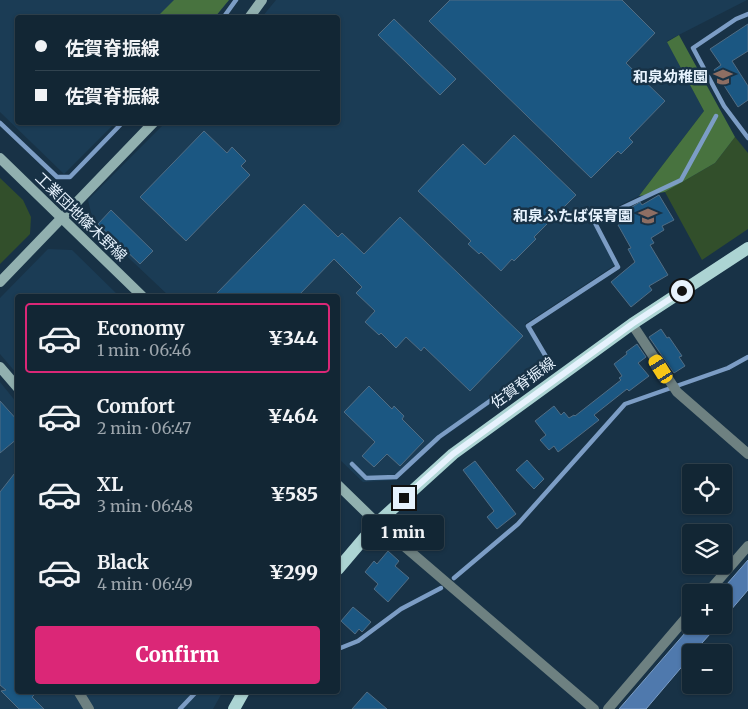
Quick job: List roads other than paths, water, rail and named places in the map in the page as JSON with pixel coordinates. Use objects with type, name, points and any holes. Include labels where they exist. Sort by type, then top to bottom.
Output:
[{"type":"main road","name":"佐賀脊振線","points":[[340,567],[377,523],[453,454],[632,324],[748,248]]},
{"type":"main road","points":[[234,709],[242,694]]},
{"type":"street","points":[[251,15],[262,0]]},
{"type":"street","points":[[0,282],[151,125]]},
{"type":"street","name":"工業団地篠木野線","points":[[0,158],[140,294]]},
{"type":"street","points":[[632,324],[674,388],[748,454]]},
{"type":"street","points":[[0,368],[15,385]]},
{"type":"street","points":[[340,487],[377,523],[594,709]]},
{"type":"street","points":[[715,584],[748,546]]},
{"type":"street","points":[[608,709],[682,623]]},
{"type":"street","points":[[80,694],[89,709]]},
{"type":"water","points":[[748,560],[748,590],[732,609],[732,584],[727,584]]},
{"type":"water","points":[[684,634],[710,634],[701,644],[682,644],[682,667],[646,709],[619,709]]},
{"type":"waterway","points":[[225,15],[236,0]]},
{"type":"waterway","points":[[748,14],[736,19],[693,48],[724,106],[748,138]]},
{"type":"waterway","points":[[352,464],[366,478],[396,477],[439,437],[548,360],[528,326],[618,267],[594,221],[681,180],[716,116]]},
{"type":"waterway","points":[[0,123],[57,177],[70,177],[120,125]]},
{"type":"waterway","points":[[454,578],[518,524],[625,404],[728,368],[748,357]]},
{"type":"waterway","points":[[340,648],[358,641],[401,609],[441,588]]},
{"type":"waterway","points":[[180,709],[194,694]]},
{"type":"place","name":"和泉幼稚園","points":[[723,77]]},
{"type":"place","name":"和泉ふたば保育園","points":[[648,216]]}]
